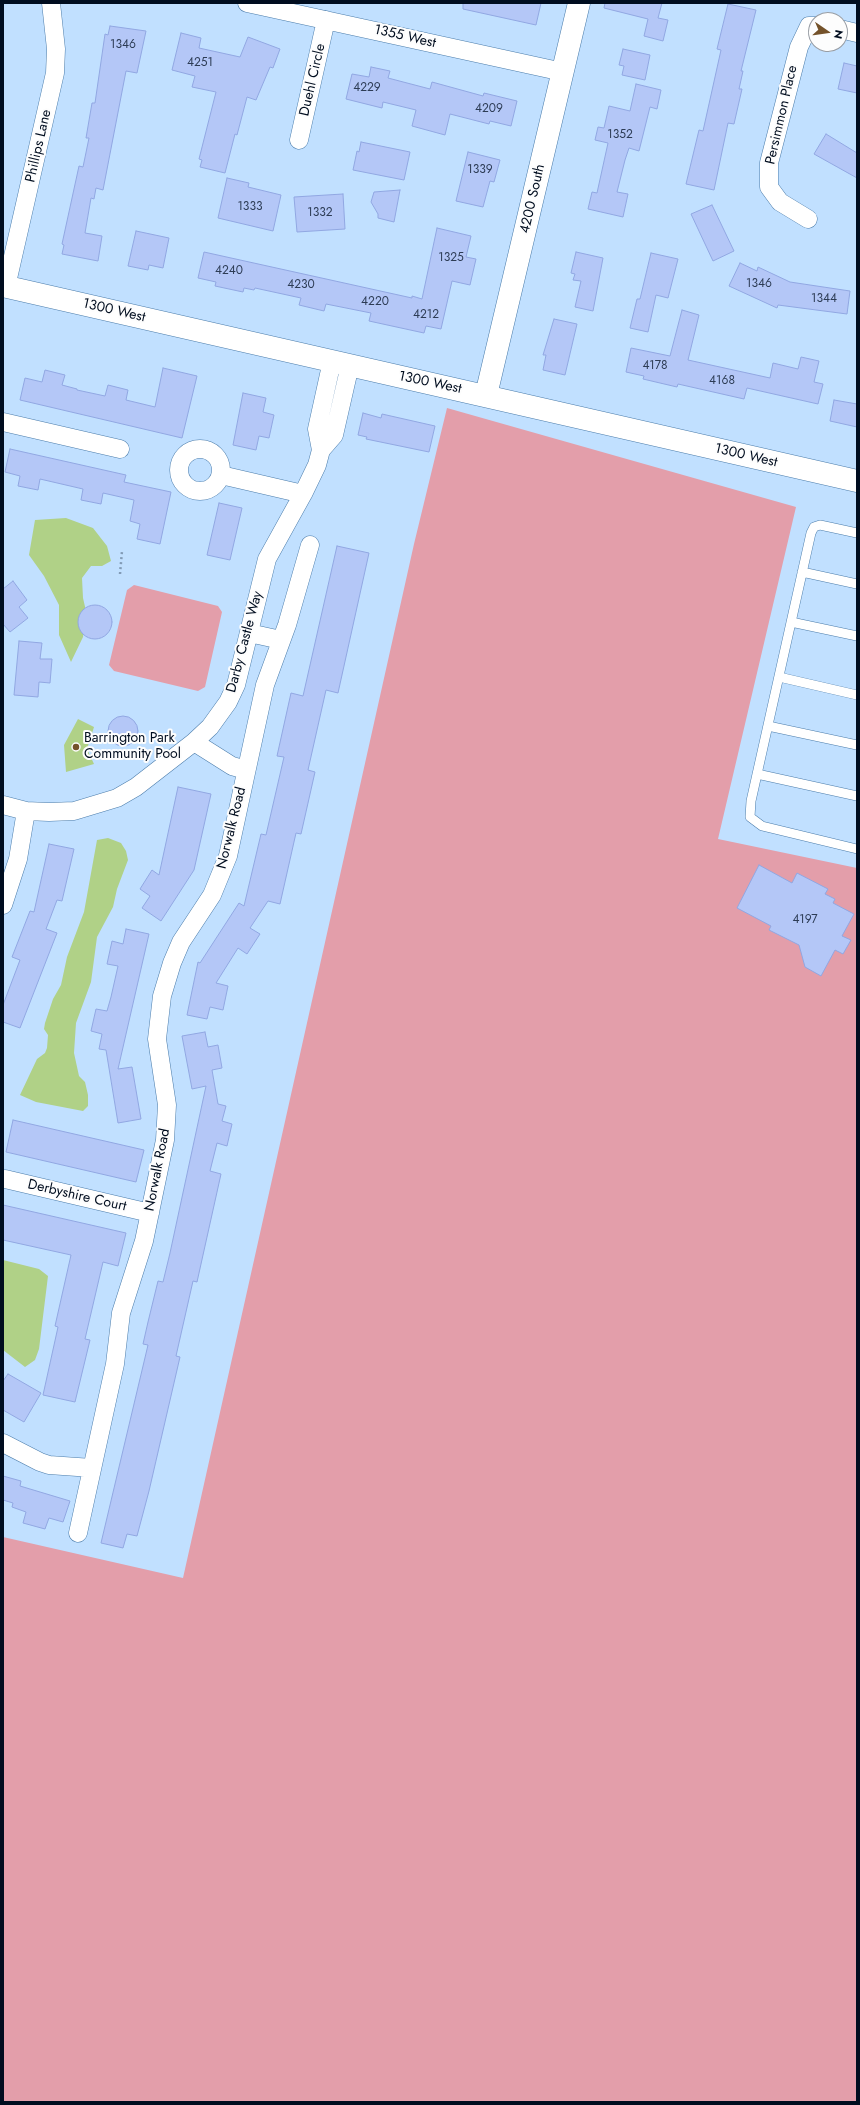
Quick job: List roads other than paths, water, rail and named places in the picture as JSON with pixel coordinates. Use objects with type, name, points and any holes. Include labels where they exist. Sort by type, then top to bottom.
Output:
[{"type":"street","name":"Phillips Lane","points":[[4,287],[55,73],[56,49],[52,3]]},
{"type":"street","name":"1355 West","points":[[247,3],[563,72]]},
{"type":"street","name":"4200 South","points":[[486,395],[579,3]]},
{"type":"street","name":"Duehl Circle","points":[[299,140],[326,20]]},
{"type":"street","name":"Persimmon Place","points":[[808,28],[799,47],[769,163],[769,187],[780,202],[808,219]]},
{"type":"street","name":"1300 West","points":[[4,287],[486,395],[857,481]]},
{"type":"street","name":"Darby Castle Way","points":[[3,805],[26,811],[74,810],[117,798],[136,787],[194,742],[210,727],[228,702],[236,685],[267,558],[303,494],[317,465],[321,450],[334,435],[341,363]]},
{"type":"street","points":[[3,422],[120,449]]},
{"type":"street","points":[[200,448],[206,449],[219,459],[221,475],[215,485],[209,489],[197,491],[190,488],[181,478],[177,461],[188,453],[200,448]]},
{"type":"street","points":[[221,475],[303,494]]},
{"type":"street","name":"Norwalk Road","points":[[78,1532],[115,1364],[121,1313],[144,1241],[167,1122],[167,1105],[157,1039],[162,996],[172,963],[181,942],[212,895],[228,856],[265,685],[281,640],[310,545]]},
{"type":"street","points":[[249,633],[281,640]]},
{"type":"street","name":"Norwalk Road","points":[[194,742],[232,766],[246,770]]},
{"type":"street","points":[[3,905],[18,859],[26,811]]},
{"type":"street","name":"Derbyshire Court","points":[[5,1179],[150,1213]]},
{"type":"street","points":[[3,1443],[40,1462],[92,1468]]},
{"type":"lane","points":[[857,533],[820,525],[814,528],[811,533],[757,774],[750,817],[756,823],[857,848]]},
{"type":"lane","points":[[802,572],[857,584]]},
{"type":"lane","points":[[791,622],[857,636]]},
{"type":"lane","points":[[779,677],[857,695]]},
{"type":"lane","points":[[768,726],[857,745]]},
{"type":"lane","points":[[757,774],[857,796]]},
{"type":"place","name":"Barrington Park Community Pool","points":[[76,747]]}]
